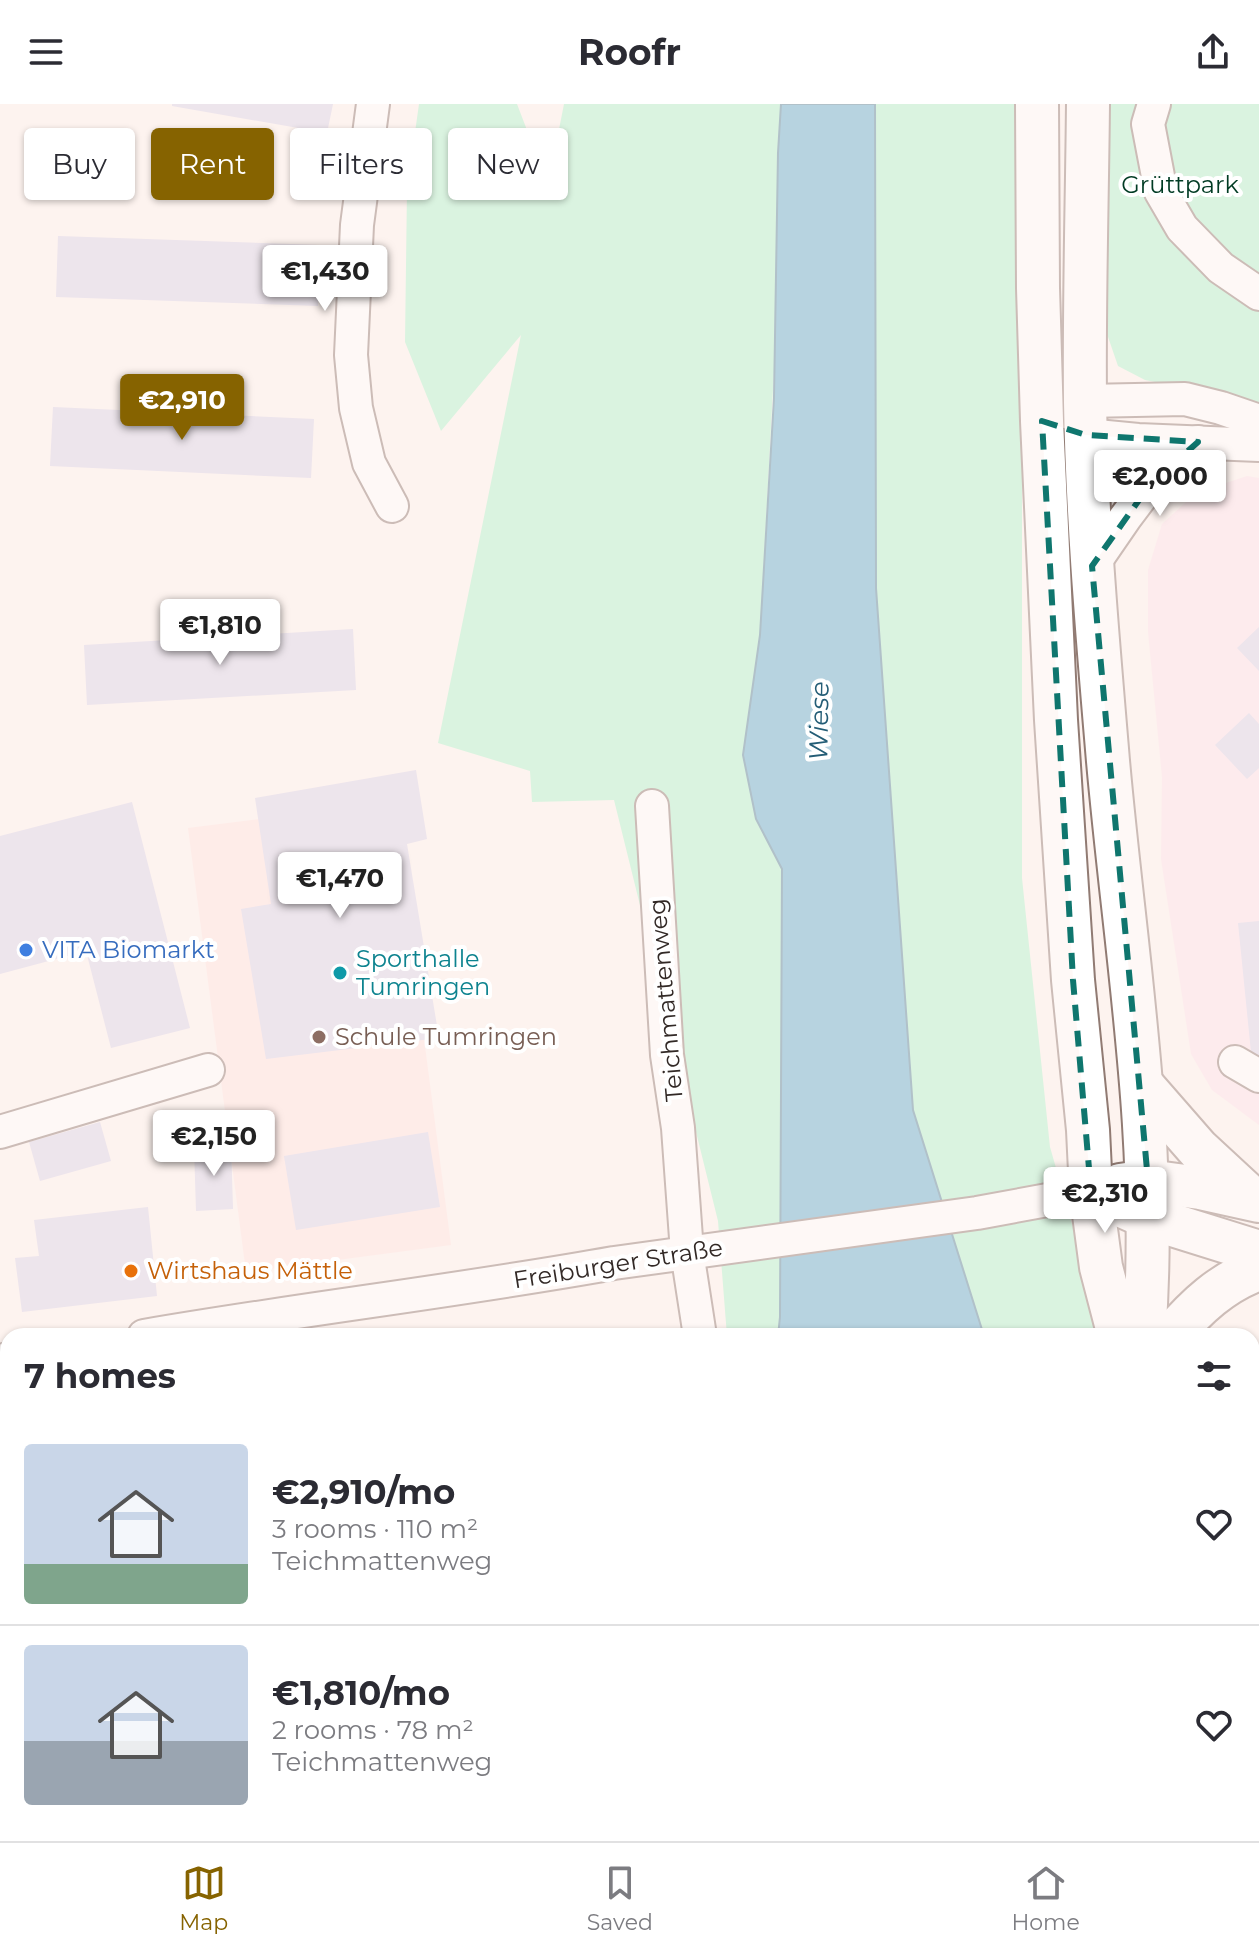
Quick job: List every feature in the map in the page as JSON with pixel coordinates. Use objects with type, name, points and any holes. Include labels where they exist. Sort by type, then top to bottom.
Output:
[{"type":"main road","points":[[1037,104],[1042,421],[1056,720],[1091,1192],[1101,1267],[1117,1328]]},
{"type":"main road","points":[[1088,104],[1086,418],[1092,566],[1108,764],[1143,1086],[1148,1271],[1144,1328]]},
{"type":"main road","points":[[1042,421],[1086,418]]},
{"type":"main road","points":[[1143,1086],[1198,1149],[1255,1200]]},
{"type":"main road","points":[[1147,1199],[1200,1188],[1255,1200]]},
{"type":"main road","points":[[1091,1192],[1147,1199],[1259,1252]]},
{"type":"main road","points":[[1178,1328],[1227,1283],[1259,1269]]},
{"type":"street","points":[[373,104],[357,225],[351,355],[356,408],[369,463],[392,506]]},
{"type":"street","points":[[1154,104],[1148,124],[1161,192],[1182,228],[1221,268],[1259,294]]},
{"type":"street","points":[[1086,418],[1185,399],[1259,421]]},
{"type":"street","points":[[1086,418],[1138,440],[1259,445]]},
{"type":"street","points":[[1092,566],[1149,486],[1198,442]]},
{"type":"street","name":"Teichmattenweg","points":[[652,806],[667,1055],[684,1194],[698,1251],[700,1328]]},
{"type":"street","points":[[0,1132],[208,1070]]},
{"type":"street","name":"Freiburger Straße","points":[[239,1328],[698,1251],[977,1213],[1091,1192]]},
{"type":"highlighted area","points":[[1042,421],[1086,435],[1198,442],[1149,486],[1092,566],[1148,1181],[1091,1192],[1073,980]]},
{"type":"shaded area","points":[[1247,476],[1259,478],[1259,1125],[1212,1090],[1191,1054],[1161,859],[1162,777],[1148,632],[1148,570],[1162,524],[1196,493]]},
{"type":"shaded area","name":"Schule Tumringen","points":[[393,802],[451,1245],[246,1272],[188,828]]},
{"type":"green space","points":[[419,104],[517,104],[526,128],[448,128],[448,200],[568,200],[568,128],[559,128],[564,104],[781,104],[774,371],[760,635],[743,755],[756,819],[782,869],[779,1328],[726,1328],[718,1221],[614,800],[532,802],[530,771],[438,743],[521,335],[441,431],[405,342],[407,200],[432,200],[432,128],[416,128]]},
{"type":"green space","points":[[875,104],[1022,104],[1022,878],[1050,1147],[1102,1328],[981,1328],[913,1110],[876,588]]},
{"type":"green space","name":"Grüttpark","points":[[1100,104],[1259,104],[1259,403],[1145,380],[1118,366],[1107,334]]},
{"type":"water","name":"Wiese","points":[[781,104],[875,104],[876,588],[913,1110],[981,1328],[779,1328],[782,869],[756,819],[743,755],[760,635],[774,398]]},
{"type":"building","points":[[333,104],[328,128],[298,128],[172,106]]},
{"type":"building","points":[[58,236],[320,245],[318,306],[56,297]]},
{"type":"building","points":[[53,407],[314,419],[311,478],[50,466]]},
{"type":"building","points":[[1259,627],[1259,671],[1237,648]]},
{"type":"building","points":[[353,629],[356,690],[87,705],[84,645]]},
{"type":"building","points":[[1249,713],[1259,724],[1259,768],[1247,779],[1215,745]]},
{"type":"building","name":"Sporthalle Tumringen","points":[[416,770],[427,839],[407,844],[439,1038],[266,1059],[241,909],[271,904],[255,798]]},
{"type":"building","points":[[132,802],[190,1028],[111,1048],[86,951],[0,974],[0,836]]},
{"type":"building","points":[[1259,921],[1259,1061],[1252,1062],[1238,923]]},
{"type":"building","points":[[100,1122],[111,1161],[40,1181],[29,1142]]},
{"type":"building","points":[[428,1132],[440,1207],[296,1230],[284,1156]]},
{"type":"building","points":[[231,1145],[233,1209],[196,1211],[194,1147]]},
{"type":"building","points":[[148,1207],[157,1296],[22,1312],[15,1258],[39,1256],[34,1220]]},
{"type":"place","name":"VITA Biomarkt","points":[[26,950]]},
{"type":"place","name":"Sporthalle Tumringen","points":[[340,973]]},
{"type":"place","name":"Schule Tumringen","points":[[319,1037]]},
{"type":"place","name":"Wirtshaus Mättle","points":[[131,1271]]}]
